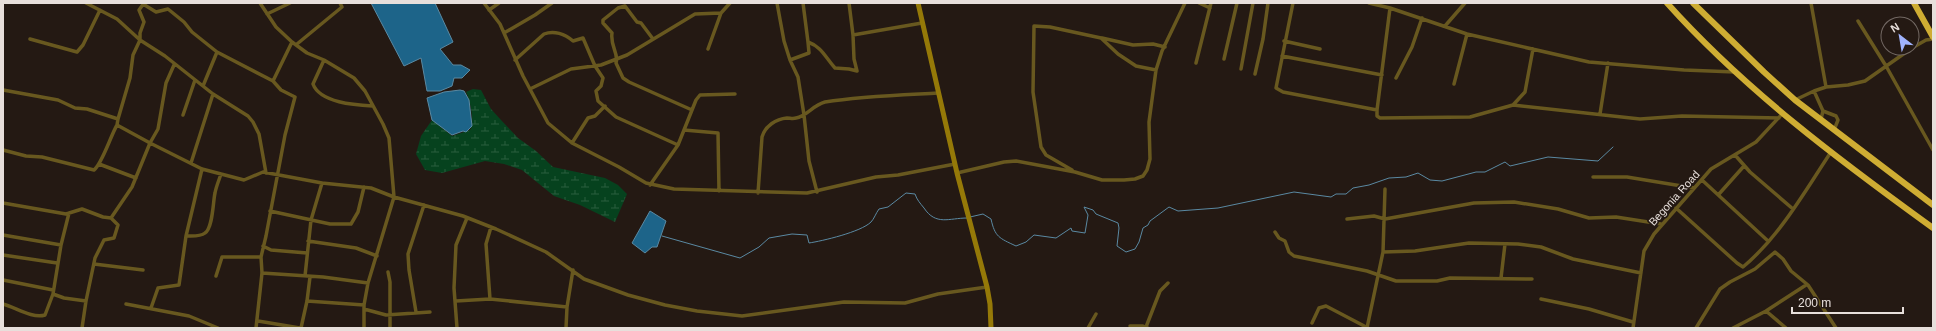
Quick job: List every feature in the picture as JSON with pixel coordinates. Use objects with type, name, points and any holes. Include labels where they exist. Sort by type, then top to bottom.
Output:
[{"type":"highway","points":[[1667,3],[1735,72],[1781,115],[1933,228]]},
{"type":"highway","points":[[1693,3],[1795,100],[1933,205]]},
{"type":"highway","points":[[1914,3],[1933,38]]},
{"type":"main road","points":[[918,3],[957,173],[987,287],[991,328]]},
{"type":"street","points":[[86,3],[116,19],[140,40],[213,94],[248,116],[253,122],[260,139],[266,173]]},
{"type":"street","points":[[260,3],[276,27],[292,42],[297,44],[307,53],[324,60],[351,75],[365,91],[389,138],[394,197],[368,283],[364,307],[364,328]]},
{"type":"street","points":[[267,14],[290,3]]},
{"type":"street","points":[[297,44],[342,7],[340,3]]},
{"type":"street","points":[[484,3],[504,33],[515,60],[548,122],[572,143],[650,185],[674,189],[704,189],[793,194],[818,192],[876,177],[898,175],[955,164]]},
{"type":"street","points":[[489,10],[499,3]]},
{"type":"street","points":[[504,33],[552,3]]},
{"type":"street","points":[[708,49],[721,12],[730,3]]},
{"type":"street","points":[[777,3],[784,41],[790,60],[797,72],[809,161],[818,192]]},
{"type":"street","points":[[790,60],[809,53],[803,3]]},
{"type":"street","points":[[808,42],[821,49],[835,68],[857,71],[854,59],[854,35],[849,3]]},
{"type":"street","points":[[957,173],[1004,162],[1016,161],[1075,172],[1102,180],[1124,180],[1138,178],[1145,173],[1150,159],[1149,122],[1156,70],[1162,51],[1185,3]]},
{"type":"street","points":[[1199,3],[1210,8]]},
{"type":"street","points":[[1196,63],[1211,3]]},
{"type":"street","points":[[1224,59],[1237,3]]},
{"type":"street","points":[[1241,69],[1253,3]]},
{"type":"street","points":[[1255,74],[1263,39],[1268,3]]},
{"type":"street","points":[[1293,3],[1276,85],[1278,90],[1377,110]]},
{"type":"street","points":[[1368,3],[1422,18],[1467,34],[1589,62],[1647,68],[1735,72]]},
{"type":"street","points":[[1445,26],[1465,3]]},
{"type":"street","points":[[1811,3],[1826,87]]},
{"type":"street","points":[[3,150],[26,156],[42,157],[74,164],[88,170],[94,170],[100,164],[108,140],[117,125],[130,78],[133,55],[140,40],[140,33],[144,22],[139,10],[143,4],[156,12],[168,9],[184,22],[192,32],[217,52],[272,81],[281,90],[294,96],[295,99],[290,110],[279,174],[261,257],[262,273],[258,321],[256,328]]},
{"type":"street","points":[[653,39],[641,23],[637,22],[625,6],[621,6],[603,20],[603,23],[612,33],[611,42],[617,58],[616,63],[623,78],[692,110]]},
{"type":"street","points":[[1390,8],[1377,110],[1377,116],[1380,118],[1470,117],[1513,105],[1640,118],[1781,115]]},
{"type":"street","points":[[30,38],[77,52],[83,44],[100,10]]},
{"type":"street","points":[[530,89],[571,69],[595,66],[627,55],[695,14],[721,12]]},
{"type":"street","points":[[1396,78],[1412,47],[1422,18]]},
{"type":"street","points":[[1858,21],[1886,66],[1933,150]]},
{"type":"street","points":[[854,35],[922,23]]},
{"type":"street","points":[[1075,172],[1046,155],[1040,147],[1033,92],[1034,26],[1050,27],[1133,45],[1153,44],[1165,47]]},
{"type":"street","points":[[515,60],[541,35],[549,32],[566,35],[573,41],[583,38],[595,66],[604,78],[601,86],[596,91],[598,101],[616,117],[678,145]]},
{"type":"street","points":[[1454,84],[1467,34]]},
{"type":"street","points":[[1101,38],[1118,54],[1136,66],[1156,70]]},
{"type":"street","points":[[1920,43],[1933,38]]},
{"type":"street","points":[[1284,41],[1320,49]]},
{"type":"street","points":[[272,81],[292,42]]},
{"type":"street","points":[[1513,105],[1525,92],[1533,49]]},
{"type":"street","points":[[203,86],[217,52]]},
{"type":"street","points":[[1282,56],[1382,75]]},
{"type":"street","points":[[1795,100],[1814,90],[1860,83],[1900,56]]},
{"type":"street","points":[[324,60],[313,84],[315,90],[348,104],[373,106]]},
{"type":"street","points":[[1600,114],[1608,63]]},
{"type":"street","points":[[111,218],[136,178],[150,143],[158,129],[163,94],[174,65]]},
{"type":"street","points":[[183,115],[195,80]]},
{"type":"street","points":[[3,90],[58,100],[73,107],[104,113],[118,119]]},
{"type":"street","points":[[1814,90],[1823,111],[1821,119]]},
{"type":"street","points":[[758,193],[762,137],[764,129],[772,123],[785,118],[796,118],[804,115],[810,109],[824,103],[883,95],[938,93]]},
{"type":"street","points":[[191,163],[213,94]]},
{"type":"street","points":[[650,185],[678,145],[696,100],[700,95],[735,94]]},
{"type":"street","points":[[572,143],[588,118],[596,116],[605,106]]},
{"type":"street","points":[[1823,111],[1837,118],[1834,130]]},
{"type":"street","name":"Begonia Road","points":[[1633,328],[1644,251],[1661,224],[1716,165],[1756,142],[1781,115]]},
{"type":"street","points":[[117,125],[202,169],[226,174],[244,180],[260,173],[266,173],[279,174],[322,183],[364,187],[467,218],[546,252],[584,279],[628,295],[657,303],[713,314],[742,316],[844,302],[905,303],[938,294],[962,292],[987,287]]},
{"type":"street","points":[[684,130],[718,133],[719,191]]},
{"type":"street","points":[[1676,208],[1740,266],[1743,267],[1754,258],[1793,209],[1831,152]]},
{"type":"street","points":[[1735,154],[1744,166],[1793,209]]},
{"type":"street","points":[[100,164],[136,178]]},
{"type":"street","points":[[1718,194],[1744,166]]},
{"type":"street","points":[[151,308],[158,288],[179,285],[186,236],[202,169]]},
{"type":"street","points":[[186,236],[196,236],[205,233],[208,230],[215,192],[221,174]]},
{"type":"street","points":[[1593,177],[1627,177],[1694,188]]},
{"type":"street","points":[[1702,180],[1768,241]]},
{"type":"street","points":[[305,276],[311,220],[322,183]]},
{"type":"street","points":[[270,211],[330,224],[351,224],[358,212],[364,187]]},
{"type":"street","points":[[1312,323],[1319,308],[1326,306],[1367,328],[1377,274],[1383,252],[1385,190]]},
{"type":"street","points":[[1347,220],[1374,216],[1384,219],[1474,203],[1514,202],[1558,209],[1589,218],[1616,217],[1661,224]]},
{"type":"street","points":[[3,203],[11,203],[31,209],[69,214],[82,209],[103,217],[111,218],[118,226],[114,238],[107,239],[100,247],[94,264],[82,328]]},
{"type":"street","points":[[416,312],[408,270],[408,254],[424,205]]},
{"type":"street","points":[[3,304],[42,316],[48,311],[53,292],[61,245],[69,214]]},
{"type":"street","points":[[457,328],[454,288],[456,245],[467,218]]},
{"type":"street","points":[[490,227],[486,244],[490,299]]},
{"type":"street","points":[[1275,232],[1279,238],[1286,241],[1289,252],[1294,256],[1377,274],[1396,281],[1500,278],[1532,279]]},
{"type":"street","points":[[3,235],[61,245]]},
{"type":"street","points":[[308,241],[352,247],[377,256]]},
{"type":"street","points":[[1383,252],[1415,251],[1469,243],[1505,244],[1540,247],[1573,259],[1641,273]]},
{"type":"street","points":[[1500,278],[1505,244]]},
{"type":"street","points":[[263,246],[271,250],[307,253]]},
{"type":"street","points":[[1696,328],[1720,289],[1730,282],[1756,269],[1772,252],[1777,253],[1791,271],[1806,285],[1808,285],[1836,328]]},
{"type":"street","points":[[3,255],[57,264]]},
{"type":"street","points":[[216,276],[222,257],[261,257]]},
{"type":"street","points":[[94,264],[143,270]]},
{"type":"street","points":[[566,328],[566,307],[573,270]]},
{"type":"street","points":[[388,272],[390,282],[390,328]]},
{"type":"street","points":[[262,273],[323,277],[368,283]]},
{"type":"street","points":[[258,321],[300,328],[307,301],[310,277]]},
{"type":"street","points":[[3,280],[53,292],[64,298],[86,301]]},
{"type":"street","points":[[1130,326],[1147,327],[1160,291],[1168,283]]},
{"type":"street","points":[[1733,328],[1766,311],[1806,285]]},
{"type":"street","points":[[456,301],[490,299],[566,307]]},
{"type":"street","points":[[1541,299],[1588,309],[1633,322]]},
{"type":"street","points":[[307,301],[364,307],[386,315],[430,312]]},
{"type":"street","points":[[126,304],[189,316],[218,328]]},
{"type":"street","points":[[1766,311],[1786,328]]},
{"type":"street","points":[[1088,328],[1096,314]]},
{"type":"green space","points":[[473,89],[481,90],[491,109],[501,120],[518,138],[536,151],[553,167],[605,178],[618,185],[627,194],[615,222],[580,205],[554,196],[522,170],[504,164],[485,161],[442,173],[425,170],[416,154],[421,136],[432,120],[452,136],[470,130],[472,117],[468,95],[466,92]]},
{"type":"water","points":[[371,3],[435,3],[453,42],[440,49],[453,65],[461,65],[470,70],[462,78],[454,78],[452,86],[440,91],[427,91],[421,58],[404,66]]},
{"type":"water","points":[[464,91],[469,100],[472,126],[466,132],[463,131],[452,135],[432,120],[427,98],[444,92]]},
{"type":"water","points":[[650,211],[666,221],[657,247],[652,247],[645,253],[632,243]]},
{"type":"waterway","points":[[970,217],[983,214],[991,219],[996,233],[1005,241],[1016,246],[1026,242],[1034,235],[1056,238],[1071,228],[1072,231],[1085,233],[1088,215],[1084,207],[1093,210],[1096,214],[1118,223],[1119,228],[1117,246],[1126,252],[1135,249],[1139,242],[1143,228],[1169,207],[1178,211],[1218,208],[1294,192],[1331,197],[1336,194],[1346,194],[1353,188],[1369,185],[1389,178],[1406,177],[1418,173],[1430,180],[1442,181],[1476,172],[1485,172],[1505,162],[1510,166],[1548,157],[1598,161],[1613,147]]},
{"type":"waterway","points":[[662,236],[740,258],[759,247],[769,238],[792,234],[807,235],[809,243],[850,233],[866,226],[871,222],[879,209],[888,207],[906,193],[915,194],[920,203],[933,217],[943,220],[967,218]]}]
